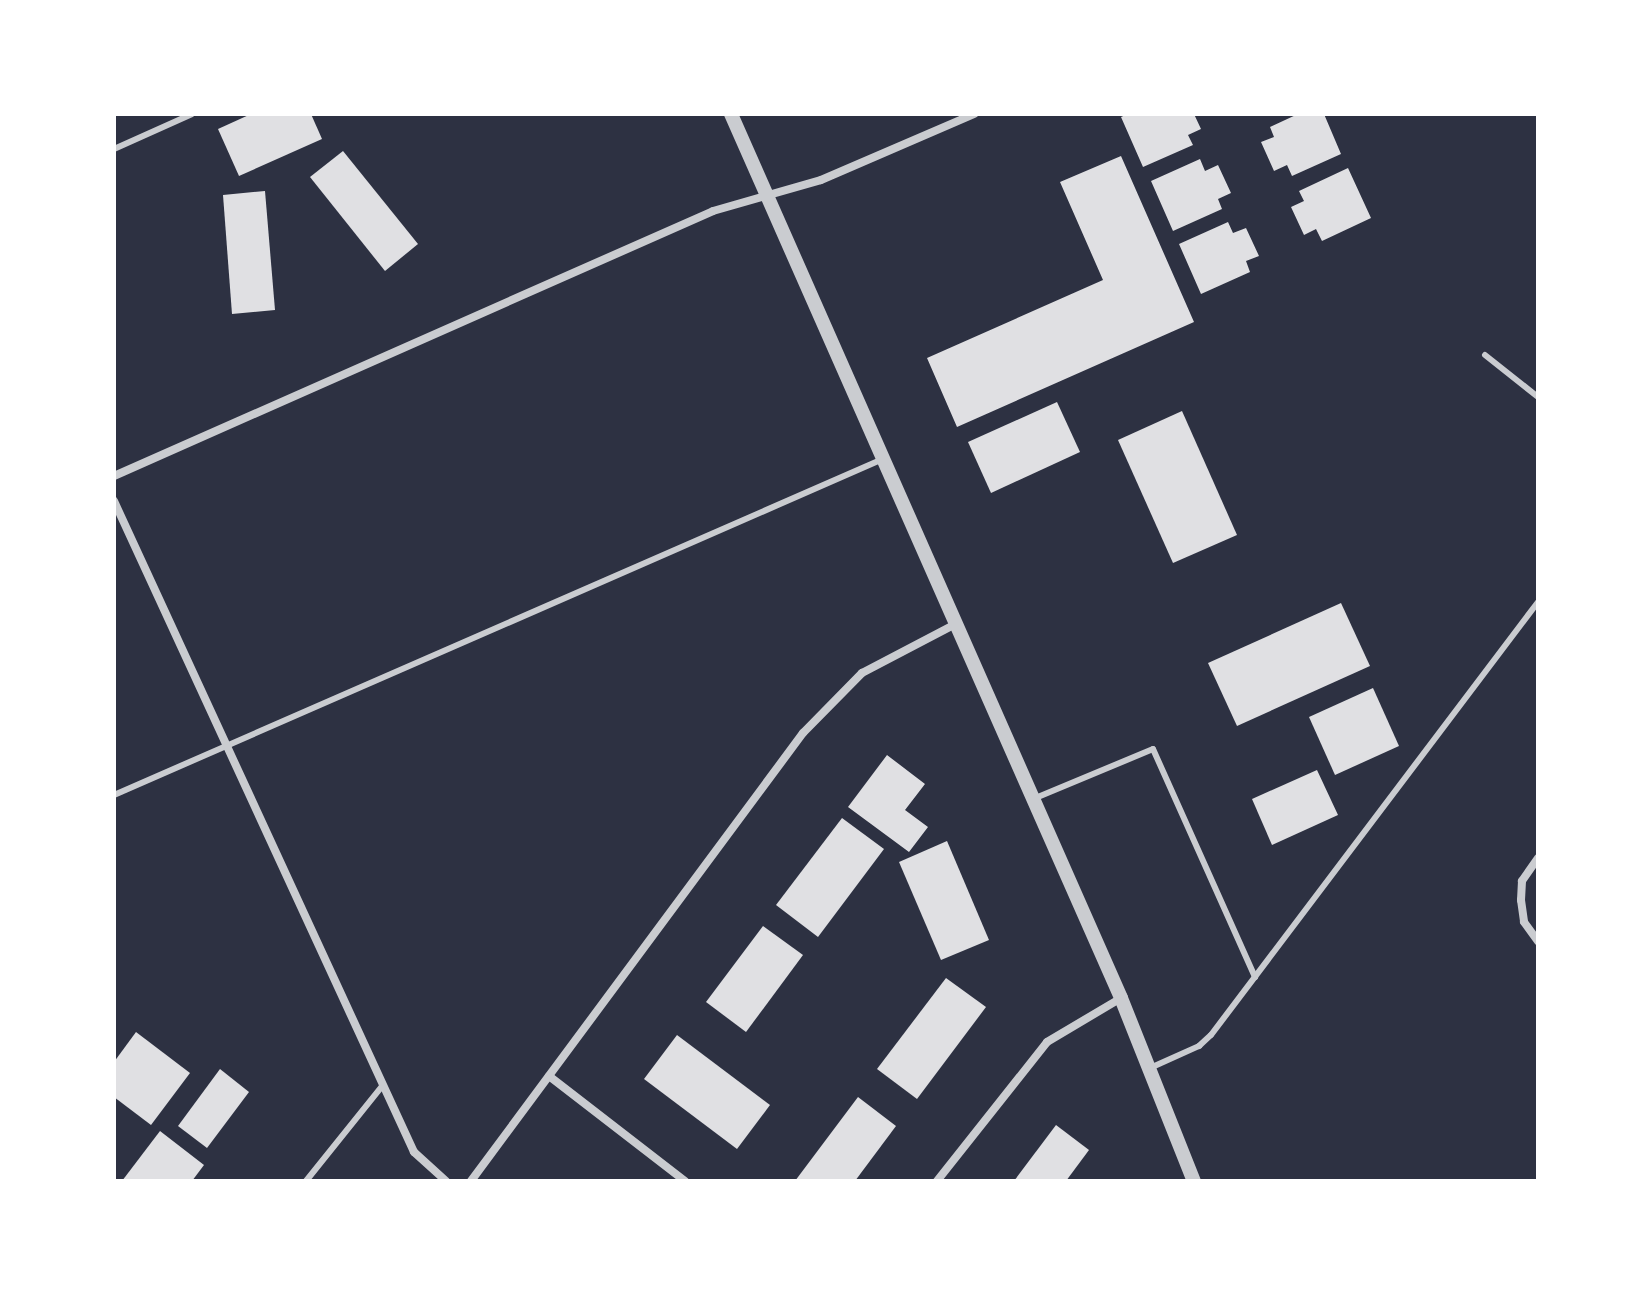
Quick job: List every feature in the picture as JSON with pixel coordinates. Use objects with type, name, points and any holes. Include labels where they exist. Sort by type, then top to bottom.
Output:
[{"type":"street","points":[[731,114],[1121,998],[1194,1181]]},
{"type":"street","points":[[114,476],[713,211],[821,180],[974,114]]},
{"type":"street","points":[[114,501],[414,1152],[446,1181]]},
{"type":"street","points":[[471,1181],[803,733],[862,673],[954,625]]},
{"type":"street","points":[[1538,858],[1522,881],[1521,900],[1524,922],[1538,941]]},
{"type":"street","points":[[937,1181],[1047,1042],[1121,998]]},
{"type":"street","points":[[549,1076],[685,1181]]},
{"type":"lane","points":[[114,149],[192,114]]},
{"type":"lane","points":[[1485,355],[1538,397]]},
{"type":"lane","points":[[114,795],[883,459]]},
{"type":"lane","points":[[1150,1068],[1199,1046],[1255,977],[1538,602]]},
{"type":"lane","points":[[1032,799],[1153,749],[1255,977]]},
{"type":"lane","points":[[306,1181],[383,1085]]},
{"type":"building","points":[[251,114],[311,114],[322,139],[239,176],[218,129]]},
{"type":"building","points":[[1128,114],[1194,114],[1201,129],[1188,135],[1193,145],[1143,167],[1121,117]]},
{"type":"building","points":[[1298,114],[1324,114],[1341,154],[1292,176],[1287,165],[1274,171],[1261,142],[1274,137],[1270,127]]},
{"type":"building","points":[[343,151],[418,244],[385,271],[310,177]]},
{"type":"building","points":[[1121,156],[1194,322],[957,427],[927,358],[1103,280],[1060,182]]},
{"type":"building","points":[[1200,159],[1205,171],[1218,165],[1231,193],[1218,199],[1222,209],[1173,231],[1151,181]]},
{"type":"building","points":[[1348,168],[1371,218],[1322,241],[1316,229],[1304,235],[1291,207],[1304,201],[1299,191]]},
{"type":"building","points":[[265,191],[275,310],[232,314],[223,195]]},
{"type":"building","points":[[1228,222],[1233,233],[1246,228],[1259,256],[1246,261],[1250,272],[1201,294],[1179,244]]},
{"type":"building","points":[[1057,402],[1080,452],[991,493],[968,442]]},
{"type":"building","points":[[1182,411],[1237,535],[1173,563],[1118,440]]},
{"type":"building","points":[[1341,603],[1370,666],[1237,726],[1208,663]]},
{"type":"building","points":[[1373,688],[1399,746],[1335,775],[1309,717]]},
{"type":"building","points":[[887,755],[925,784],[905,810],[928,827],[909,852],[848,807]]},
{"type":"building","points":[[1317,770],[1338,815],[1272,845],[1252,799]]},
{"type":"building","points":[[842,818],[884,849],[818,937],[776,905]]},
{"type":"building","points":[[947,841],[989,940],[941,960],[899,862]]},
{"type":"building","points":[[763,926],[803,955],[746,1032],[706,1002]]},
{"type":"building","points":[[946,978],[986,1007],[917,1099],[877,1069]]},
{"type":"building","points":[[136,1032],[190,1073],[151,1125],[114,1097],[114,1062]]},
{"type":"building","points":[[677,1035],[770,1105],[737,1149],[644,1079]]},
{"type":"building","points":[[220,1069],[249,1092],[207,1148],[178,1126]]},
{"type":"building","points":[[858,1097],[896,1126],[855,1181],[795,1181]]},
{"type":"building","points":[[1056,1125],[1089,1150],[1066,1181],[1014,1181]]},
{"type":"building","points":[[160,1131],[204,1165],[192,1181],[122,1181]]}]
